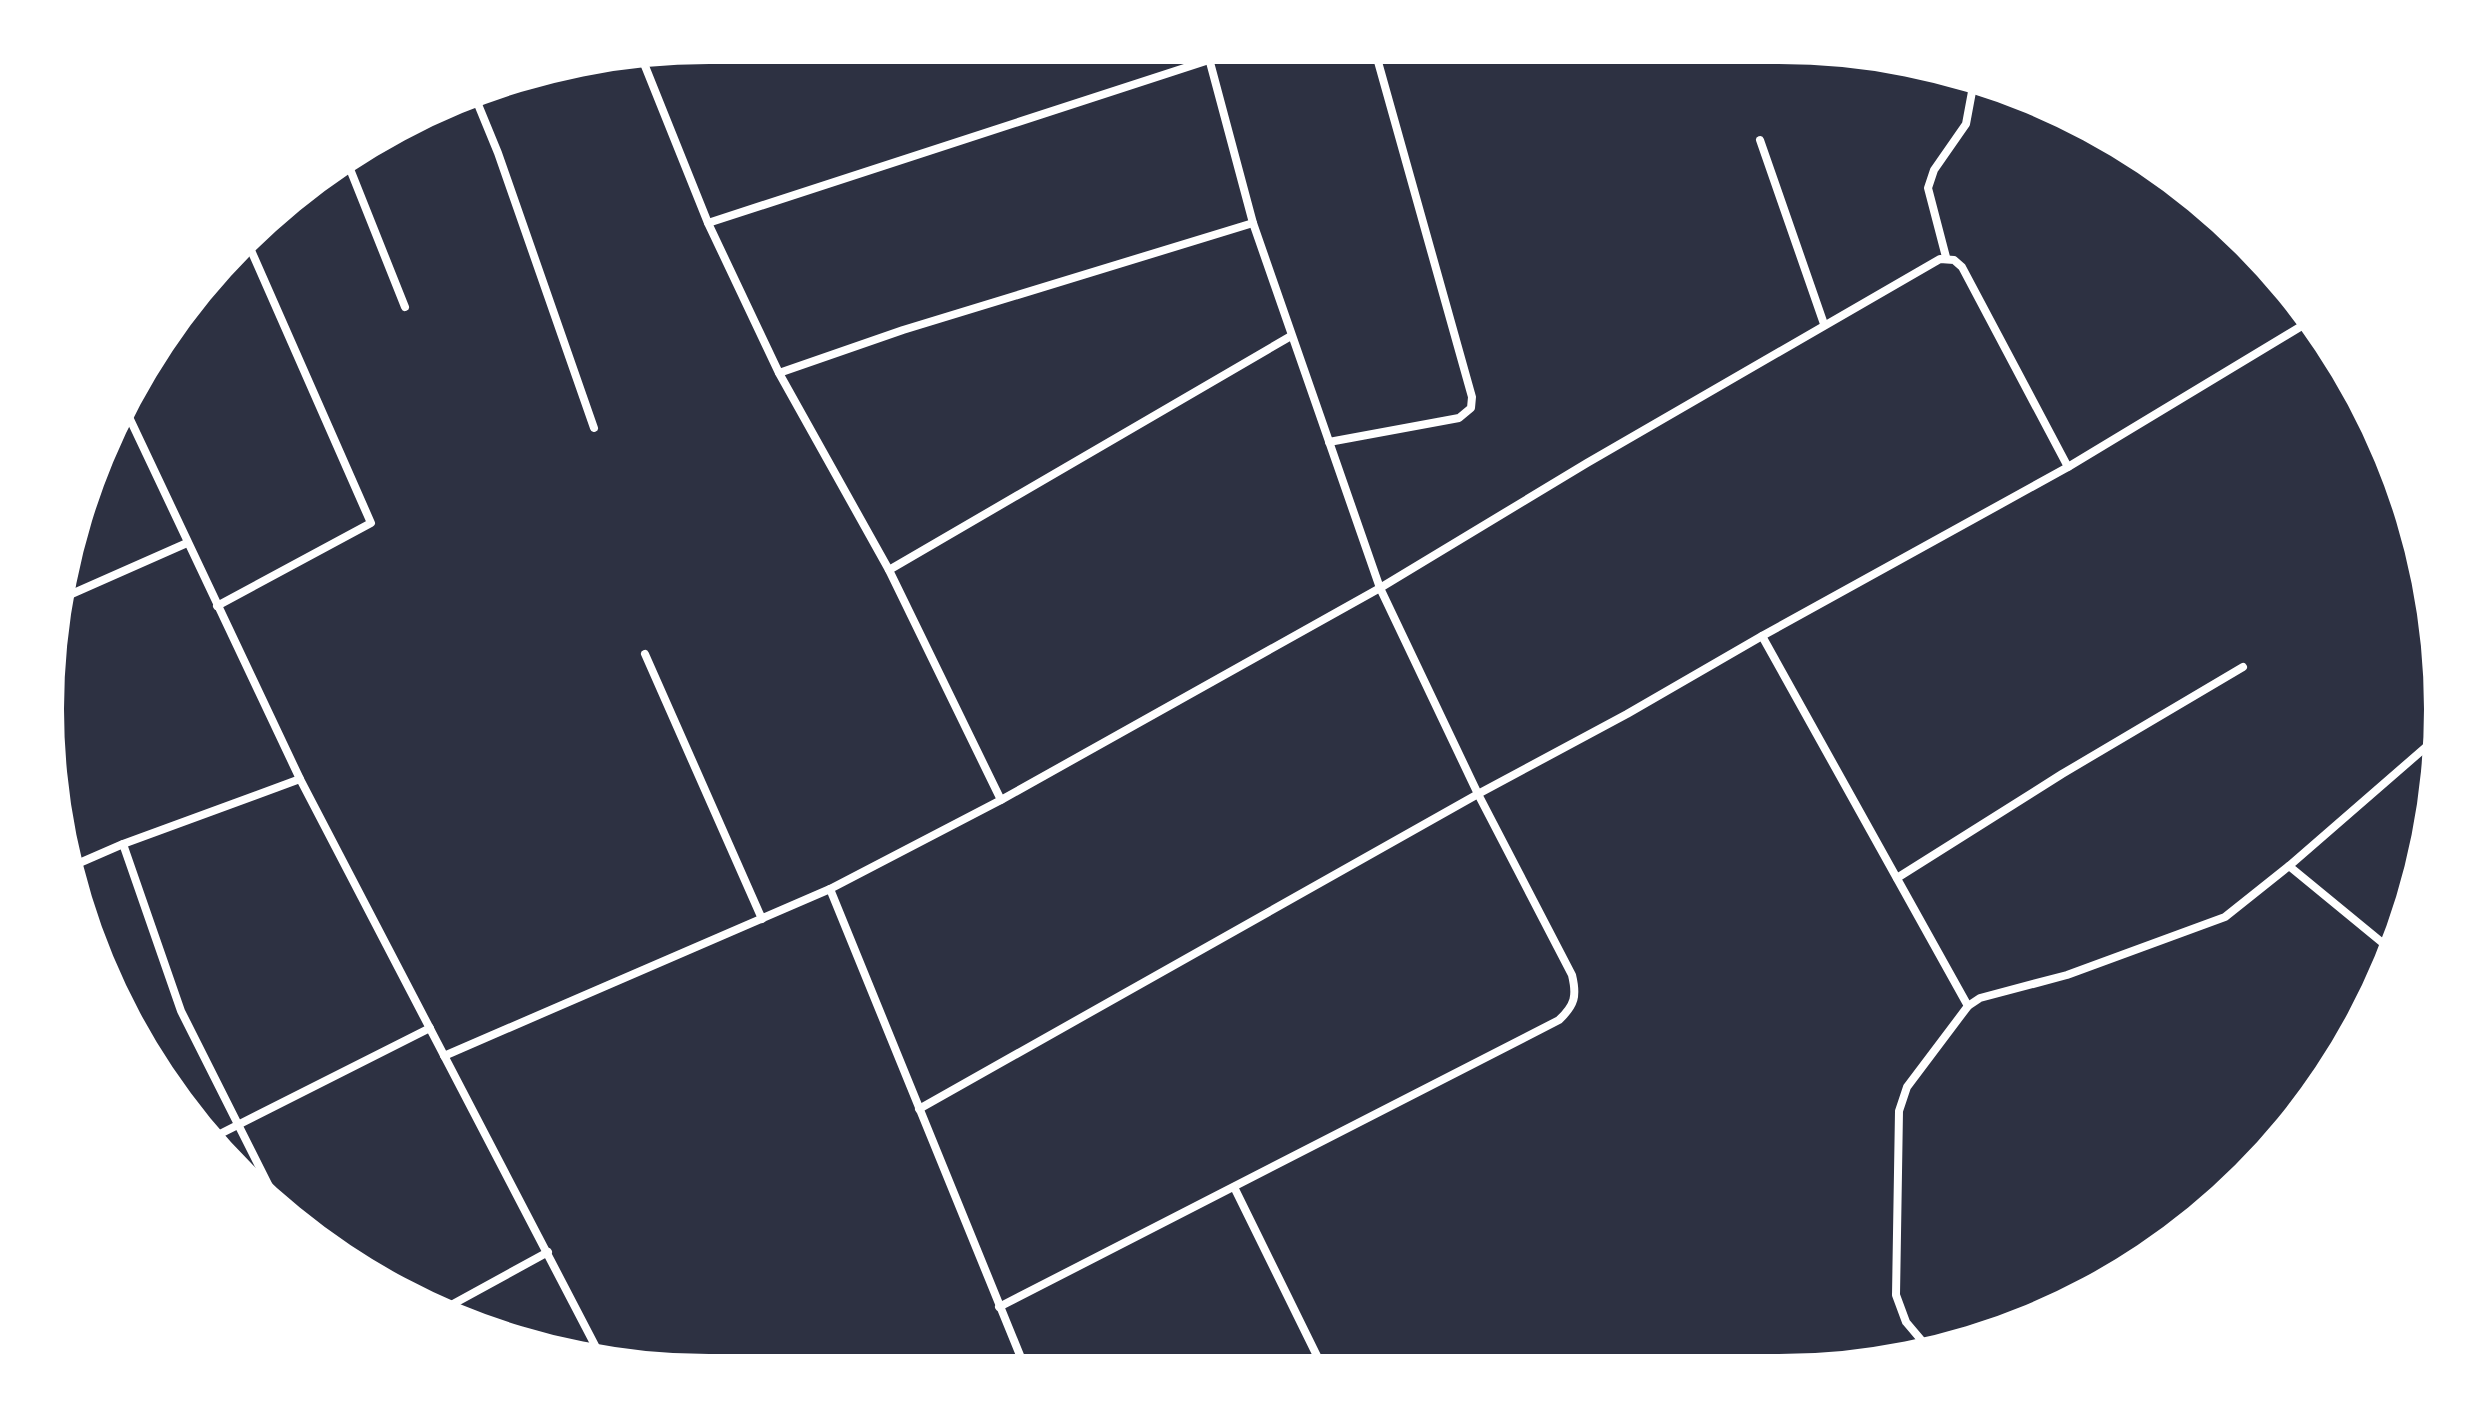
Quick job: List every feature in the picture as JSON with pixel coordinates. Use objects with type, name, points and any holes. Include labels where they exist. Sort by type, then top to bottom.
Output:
[{"type":"street","points":[[708,223],[1181,64]]},
{"type":"street","points":[[999,1307],[1559,1020],[1572,1007],[1576,994],[1572,975],[1478,794],[1380,588],[1253,223],[1210,64]]},
{"type":"street","points":[[1329,442],[1459,418],[1471,408],[1472,397],[1379,64]]},
{"type":"street","points":[[646,68],[708,223],[779,373],[889,570],[1001,800]]},
{"type":"street","points":[[1946,257],[1928,188],[1934,170],[1966,124],[1972,94]]},
{"type":"street","points":[[479,107],[594,428]]},
{"type":"street","points":[[1760,140],[1824,324]]},
{"type":"street","points":[[351,173],[405,307]]},
{"type":"street","points":[[779,373],[917,325],[1253,223]]},
{"type":"street","points":[[217,606],[371,523],[252,254]]},
{"type":"street","points":[[444,1056],[830,889],[1001,800],[1380,588],[1824,324],[1946,257],[1962,267],[2068,467]]},
{"type":"street","points":[[919,1109],[2068,467],[2299,328]]},
{"type":"street","points":[[889,570],[1291,336]]},
{"type":"street","points":[[132,423],[300,779],[594,1344]]},
{"type":"street","points":[[75,593],[187,543]]},
{"type":"street","points":[[1762,636],[1968,1006]]},
{"type":"street","points":[[645,654],[762,919]]},
{"type":"street","points":[[1897,878],[2062,774],[2243,667]]},
{"type":"street","points":[[1920,1338],[1906,1322],[1896,1295],[1899,1111],[1907,1087],[1968,1006],[1980,998],[2067,975],[2225,917],[2423,750]]},
{"type":"street","points":[[82,862],[300,779]]},
{"type":"street","points":[[123,844],[181,1011],[263,1175]]},
{"type":"street","points":[[2289,866],[2381,941]]},
{"type":"street","points":[[830,889],[1019,1354]]},
{"type":"street","points":[[223,1132],[430,1028]]},
{"type":"street","points":[[1234,1187],[1316,1354]]},
{"type":"street","points":[[456,1302],[548,1252]]}]
